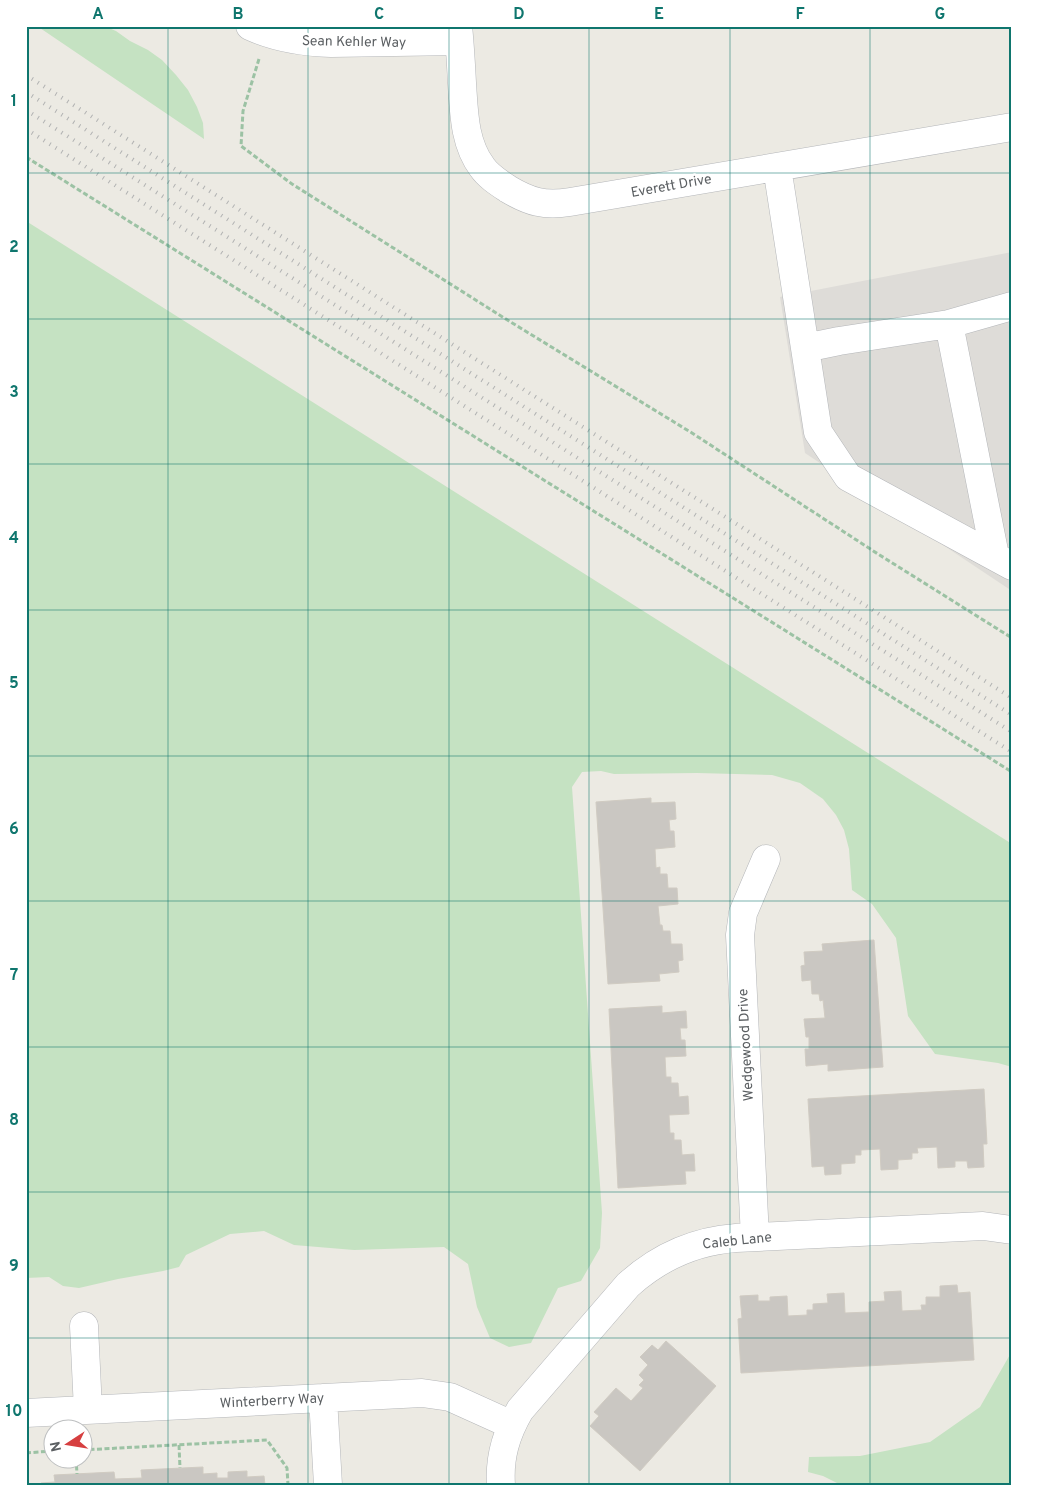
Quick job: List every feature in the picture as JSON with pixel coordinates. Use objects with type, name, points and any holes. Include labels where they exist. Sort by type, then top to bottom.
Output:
[{"type":"street","name":"Sean Kehler Way","points":[[258,30],[293,40],[331,43],[389,34],[459,33]]},
{"type":"street","name":"Everett Drive","points":[[459,33],[464,120],[475,156],[482,168],[505,187],[530,200],[545,204],[570,202],[1012,127]]},
{"type":"street","points":[[776,167],[818,432],[848,477],[1003,561]]},
{"type":"street","points":[[805,348],[949,324],[1012,306]]},
{"type":"street","points":[[949,324],[1003,561]]},
{"type":"street","name":"Wedgewood Drive","points":[[755,1237],[740,935],[744,913],[766,858]]},
{"type":"street","name":"Caleb Lane","points":[[501,1485],[500,1466],[502,1451],[520,1410],[628,1285],[663,1259],[693,1246],[725,1239],[983,1226],[1012,1230]]},
{"type":"street","points":[[84,1326],[88,1410]]},
{"type":"street","name":"Winterberry Way","points":[[26,1413],[412,1393],[441,1395],[512,1425]]},
{"type":"street","points":[[324,1398],[328,1485]]},
{"type":"path","points":[[258,30],[243,111],[241,146],[292,184],[509,321],[692,433],[878,554],[1012,638]]},
{"type":"path","points":[[26,157],[1012,772]]},
{"type":"path","points":[[92,1449],[267,1440],[287,1468],[288,1485]]},
{"type":"path","points":[[179,1445],[180,1468]]},
{"type":"path","points":[[26,1453],[42,1452]]},
{"type":"path","points":[[77,1468],[77,1474]]},
{"type":"shaded area","points":[[1012,252],[1012,591],[805,453],[780,297]]},
{"type":"green space","points":[[37,26],[104,26],[148,50],[162,60],[188,90],[203,123],[204,139]]},
{"type":"green space","points":[[26,221],[1012,844],[1012,1067],[998,1063],[935,1054],[908,1016],[896,938],[872,904],[852,890],[849,849],[844,830],[836,815],[823,799],[800,783],[772,775],[582,772],[572,787],[602,1213],[600,1248],[581,1281],[558,1288],[531,1343],[509,1347],[490,1338],[477,1307],[468,1264],[444,1247],[354,1250],[294,1245],[264,1231],[230,1234],[186,1255],[179,1267],[79,1288],[63,1286],[49,1277],[26,1278]]},
{"type":"green space","points":[[1012,1351],[1012,1485],[841,1485],[823,1476],[808,1472],[809,1457],[860,1456],[930,1442],[980,1407]]},
{"type":"building","points":[[651,798],[651,803],[675,802],[676,819],[669,820],[670,831],[674,831],[675,847],[655,849],[656,868],[660,867],[660,874],[667,874],[668,888],[677,888],[678,904],[658,906],[660,925],[662,925],[663,931],[670,931],[671,944],[682,944],[683,960],[678,961],[679,972],[659,974],[660,981],[608,984],[596,802]]},
{"type":"building","points":[[874,940],[883,1067],[828,1071],[828,1064],[806,1066],[805,1049],[809,1049],[809,1037],[806,1037],[804,1019],[825,1018],[823,1000],[820,1001],[819,994],[812,994],[811,980],[802,981],[801,966],[805,965],[804,952],[823,951],[822,944]]},
{"type":"building","points":[[662,1006],[662,1013],[686,1011],[687,1028],[680,1028],[681,1040],[685,1040],[686,1056],[665,1057],[666,1077],[671,1077],[671,1083],[678,1083],[679,1097],[688,1096],[689,1114],[669,1115],[670,1133],[674,1133],[674,1140],[681,1140],[682,1155],[694,1154],[695,1171],[685,1171],[686,1184],[618,1188],[609,1009]]},
{"type":"building","points":[[984,1089],[987,1144],[983,1144],[984,1167],[968,1168],[967,1161],[955,1161],[955,1167],[938,1168],[937,1147],[917,1148],[918,1153],[912,1153],[912,1159],[898,1160],[898,1169],[881,1170],[880,1149],[861,1150],[861,1155],[855,1155],[855,1163],[841,1164],[841,1174],[825,1175],[824,1166],[812,1167],[808,1099]]},
{"type":"building","points":[[957,1285],[958,1293],[970,1292],[974,1360],[741,1373],[738,1319],[742,1318],[740,1296],[758,1295],[758,1301],[770,1301],[770,1297],[787,1296],[788,1316],[807,1315],[807,1310],[813,1310],[813,1304],[828,1303],[827,1294],[844,1293],[845,1313],[869,1312],[869,1302],[885,1301],[884,1292],[901,1291],[902,1311],[922,1310],[921,1305],[926,1305],[926,1297],[940,1297],[940,1286]]},
{"type":"building","points":[[666,1341],[716,1386],[640,1471],[590,1426],[599,1416],[594,1412],[616,1388],[631,1401],[643,1388],[639,1385],[644,1380],[639,1375],[648,1365],[640,1357],[652,1345],[658,1350]]},
{"type":"building","points":[[203,1467],[203,1474],[217,1473],[217,1478],[228,1478],[228,1472],[247,1471],[247,1477],[264,1476],[265,1485],[41,1485],[41,1483],[55,1482],[54,1475],[114,1472],[115,1479],[142,1478],[141,1470]]},
{"type":"railway","points":[[26,75],[1012,698]]},
{"type":"railway","points":[[26,92],[1012,715]]},
{"type":"railway","points":[[26,110],[1012,732]]},
{"type":"railway","points":[[26,129],[1012,752]]}]
